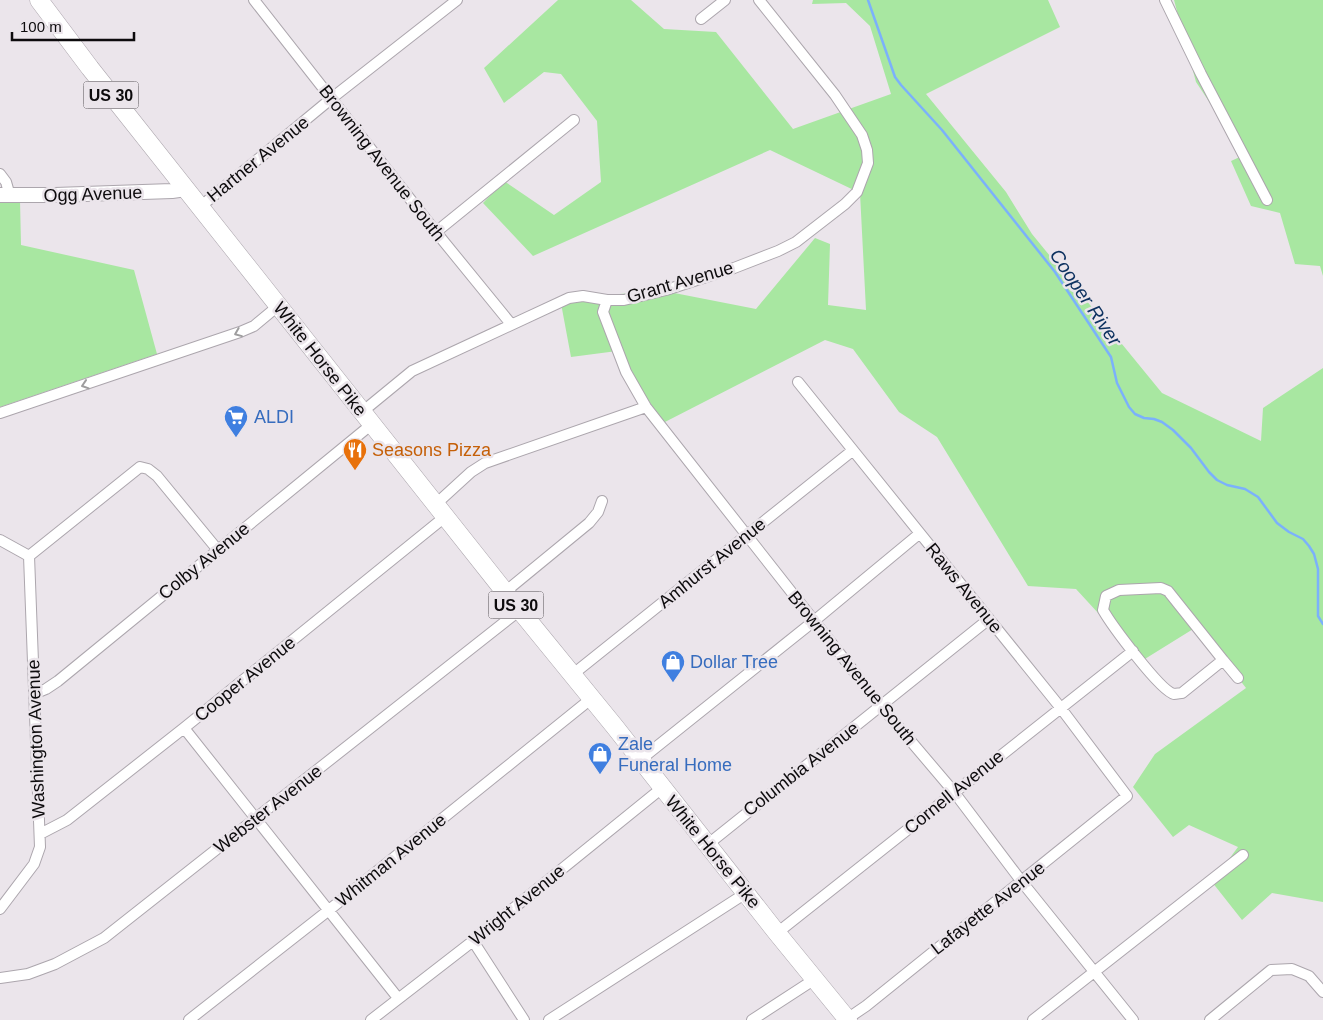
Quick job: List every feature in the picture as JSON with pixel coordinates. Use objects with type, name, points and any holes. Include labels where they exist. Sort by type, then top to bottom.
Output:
[{"type":"highway","name":"White Horse Pike","points":[[39,0],[90,68],[505,592],[848,1019]]},
{"type":"street","name":"Browning Avenue South","points":[[254,0],[436,232],[511,324]]},
{"type":"street","name":"Hartner Avenue","points":[[200,207],[332,98],[457,0]]},
{"type":"street","points":[[701,19],[725,0]]},
{"type":"street","name":"Grant Avenue","points":[[367,418],[412,371],[511,324],[569,298],[583,296],[606,300],[624,300],[666,290],[734,268],[796,242],[845,204],[857,192],[868,163],[867,150],[862,135],[835,95],[759,0]]},
{"type":"street","points":[[1165,0],[1201,74],[1267,200]]},
{"type":"street","points":[[436,232],[574,120]]},
{"type":"street","points":[[0,174],[6,182],[5,195]]},
{"type":"street","name":"Ogg Avenue","points":[[5,195],[172,191],[186,189]]},
{"type":"street","name":"Browning Avenue South","points":[[606,300],[602,312],[626,372],[646,407],[881,706],[954,792],[1022,882],[1133,1020]]},
{"type":"street","points":[[0,414],[240,332],[254,326],[278,306]]},
{"type":"street","name":"Raws Avenue","points":[[798,382],[1060,707],[1127,796]]},
{"type":"street","name":"Cooper Avenue","points":[[40,834],[67,820],[184,728],[441,510],[471,472],[485,463],[646,407]]},
{"type":"street","name":"Colby Avenue","points":[[34,694],[58,681],[218,549],[367,418]]},
{"type":"street","name":"Amhurst Avenue","points":[[572,675],[852,451]]},
{"type":"street","points":[[0,540],[29,556],[140,467],[148,469],[157,476],[218,549]]},
{"type":"street","points":[[505,592],[589,524],[598,512],[602,501]]},
{"type":"street","points":[[640,760],[814,621],[919,534]]},
{"type":"street","name":"Washington Avenue","points":[[0,909],[34,864],[40,847],[29,556]]},
{"type":"street","points":[[1223,660],[1182,693],[1174,694],[1165,688],[1114,627],[1103,610],[1106,596],[1119,590],[1161,588],[1168,591],[1238,678]]},
{"type":"street","name":"Webster Avenue","points":[[0,978],[28,974],[55,964],[104,938],[520,610]]},
{"type":"street","name":"Columbia Avenue","points":[[707,845],[990,619]]},
{"type":"street","name":"Cornell Avenue","points":[[777,933],[1133,651]]},
{"type":"street","name":"Whitman Avenue","points":[[189,1020],[592,698]]},
{"type":"street","points":[[184,728],[398,998]]},
{"type":"street","name":"Wright Avenue","points":[[371,1020],[473,941],[662,788]]},
{"type":"street","name":"Lafayette Avenue","points":[[848,1019],[1022,882],[1127,796]]},
{"type":"street","points":[[1033,1020],[1243,855]]},
{"type":"street","points":[[549,1020],[746,893]]},
{"type":"street","points":[[473,941],[524,1020]]},
{"type":"street","points":[[1210,1020],[1271,970],[1292,969],[1309,976],[1323,992]]},
{"type":"street","points":[[752,1020],[815,979]]},
{"type":"green space","points":[[558,0],[631,0],[664,29],[716,32],[793,129],[891,94],[870,26],[846,3],[812,4],[813,0],[1048,0],[1060,27],[926,94],[1006,192],[1032,234],[1162,393],[1261,441],[1263,408],[1323,368],[1323,902],[1272,893],[1242,920],[1212,882],[1238,847],[1189,825],[1173,837],[1133,787],[1155,754],[1246,688],[1198,626],[1140,662],[1133,651],[1076,589],[1028,586],[937,437],[899,412],[853,349],[825,340],[663,423],[617,351],[571,357],[560,298],[664,291],[756,309],[815,238],[830,244],[828,305],[866,310],[860,193],[770,150],[533,256],[483,203],[504,181],[554,215],[601,182],[597,121],[561,74],[544,72],[504,103],[484,68]]},
{"type":"green space","points":[[1174,0],[1323,0],[1323,276],[1320,266],[1295,264],[1280,213],[1251,206],[1231,161],[1242,156],[1226,127],[1196,82]]},
{"type":"green space","points":[[0,199],[20,200],[21,245],[134,270],[157,354],[0,407]]},
{"type":"waterway","name":"Cooper River","points":[[868,0],[895,77],[942,130],[1055,272],[1111,357],[1117,383],[1129,407],[1135,414],[1162,422],[1173,430],[1191,448],[1217,480],[1227,485],[1245,489],[1258,497],[1277,523],[1303,539],[1309,546],[1314,554],[1318,569],[1318,616],[1323,624]]},
{"type":"place","name":"ALDI","points":[[236,438]]},
{"type":"place","name":"Seasons Pizza","points":[[355,471]]},
{"type":"place","name":"Dollar Tree","points":[[673,683]]},
{"type":"place","name":"Zale Funeral Home","points":[[600,775]]}]
